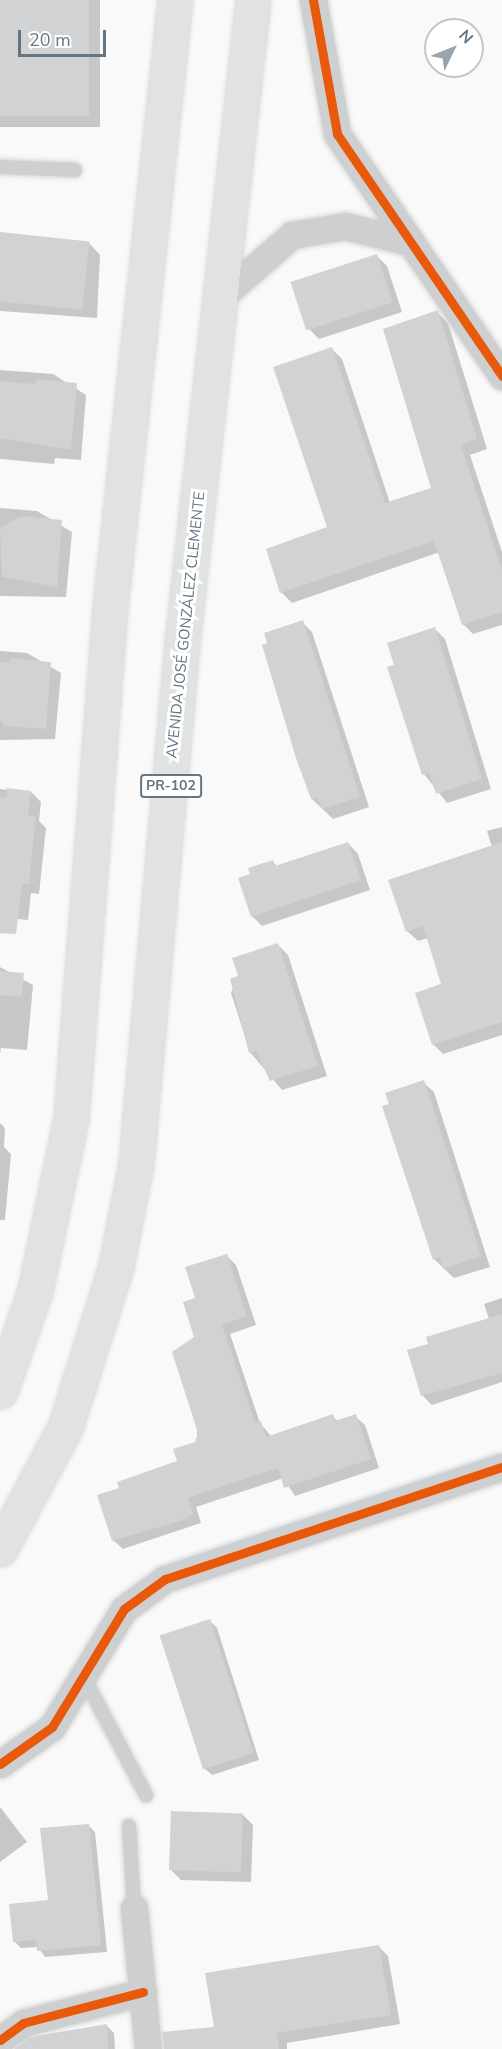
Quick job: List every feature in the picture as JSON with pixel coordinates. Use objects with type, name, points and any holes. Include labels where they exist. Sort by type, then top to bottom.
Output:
[{"type":"main road","points":[[0,1391],[35,1291],[70,1119],[110,608],[175,0]]},
{"type":"main road","name":"AVENIDA JOSÉ GONZÁLEZ CLEMENTE","points":[[0,1549],[65,1428],[116,1266],[136,1164],[182,643],[253,0]]},
{"type":"street","points":[[313,0],[337,134],[406,241],[502,376]]},
{"type":"street","points":[[222,296],[292,235],[345,226],[406,241]]},
{"type":"street","points":[[0,1764],[52,1727],[124,1610],[165,1579],[502,1467]]},
{"type":"street","points":[[134,1908],[148,2049]]},
{"type":"street","points":[[0,2040],[22,2023],[143,1992]]},
{"type":"lane","points":[[0,167],[75,170]]},
{"type":"lane","points":[[83,1676],[146,1795]]},
{"type":"lane","points":[[129,1826],[134,1908]]},
{"type":"building","points":[[0,0],[89,0],[89,116],[0,116]]},
{"type":"building","points":[[0,232],[90,241],[82,310],[0,301]]},
{"type":"building","points":[[377,254],[393,303],[306,331],[290,282]]},
{"type":"building","points":[[438,310],[477,439],[461,445],[502,570],[502,612],[462,625],[434,541],[280,593],[266,549],[327,527],[273,367],[332,347],[385,503],[431,488],[383,329]]},
{"type":"building","points":[[36,379],[77,383],[71,450],[0,438],[0,381],[35,384]]},
{"type":"building","points":[[21,516],[62,520],[57,587],[2,577],[0,528]]},
{"type":"building","points":[[303,620],[360,797],[322,809],[317,797],[311,799],[296,758],[262,645],[267,643],[264,633]]},
{"type":"building","points":[[435,627],[482,779],[436,794],[429,773],[422,775],[387,667],[394,665],[387,643]]},
{"type":"building","points":[[10,658],[51,662],[46,729],[4,726],[0,720],[0,662],[10,663]]},
{"type":"building","points":[[7,788],[31,791],[28,816],[36,816],[29,884],[22,884],[16,934],[0,933],[0,798],[6,798]]},
{"type":"building","points":[[348,842],[361,880],[251,917],[238,878],[250,874],[248,868],[273,860],[275,866]]},
{"type":"building","points":[[502,842],[502,1022],[432,1045],[415,993],[441,984],[423,926],[406,932],[388,880]]},
{"type":"building","points":[[278,943],[318,1066],[270,1081],[256,1051],[249,1053],[230,979],[238,976],[232,958]]},
{"type":"building","points":[[0,971],[24,973],[22,997],[0,995]]},
{"type":"building","points":[[424,1080],[481,1256],[443,1269],[440,1257],[433,1260],[382,1106],[389,1104],[385,1093]]},
{"type":"building","points":[[227,1254],[247,1316],[222,1325],[255,1423],[261,1421],[266,1437],[333,1414],[335,1421],[356,1414],[371,1459],[284,1488],[278,1468],[188,1498],[193,1514],[183,1520],[112,1541],[97,1495],[119,1488],[117,1482],[177,1461],[173,1449],[195,1442],[198,1433],[172,1352],[194,1337],[183,1302],[195,1298],[185,1267]]},
{"type":"building","points":[[502,1314],[502,1373],[421,1396],[407,1350],[428,1344],[426,1337]]},
{"type":"building","points":[[210,1619],[254,1753],[203,1769],[160,1635]]},
{"type":"building","points":[[171,1811],[243,1814],[241,1872],[169,1870]]},
{"type":"building","points":[[89,1824],[101,1945],[37,1951],[36,1940],[13,1942],[9,1904],[48,1900],[40,1828]]},
{"type":"building","points":[[379,1945],[391,2015],[277,2033],[279,2049],[164,2049],[162,2032],[214,2027],[205,1973]]},
{"type":"building","points":[[107,2024],[108,2049],[14,2049],[30,2037]]},
{"type":"cycle path","points":[[313,0],[337,134],[502,376]]},
{"type":"cycle path","points":[[0,1764],[52,1727],[124,1609],[165,1579],[502,1467]]},
{"type":"cycle path","points":[[0,2040],[23,2023],[143,1992]]}]
